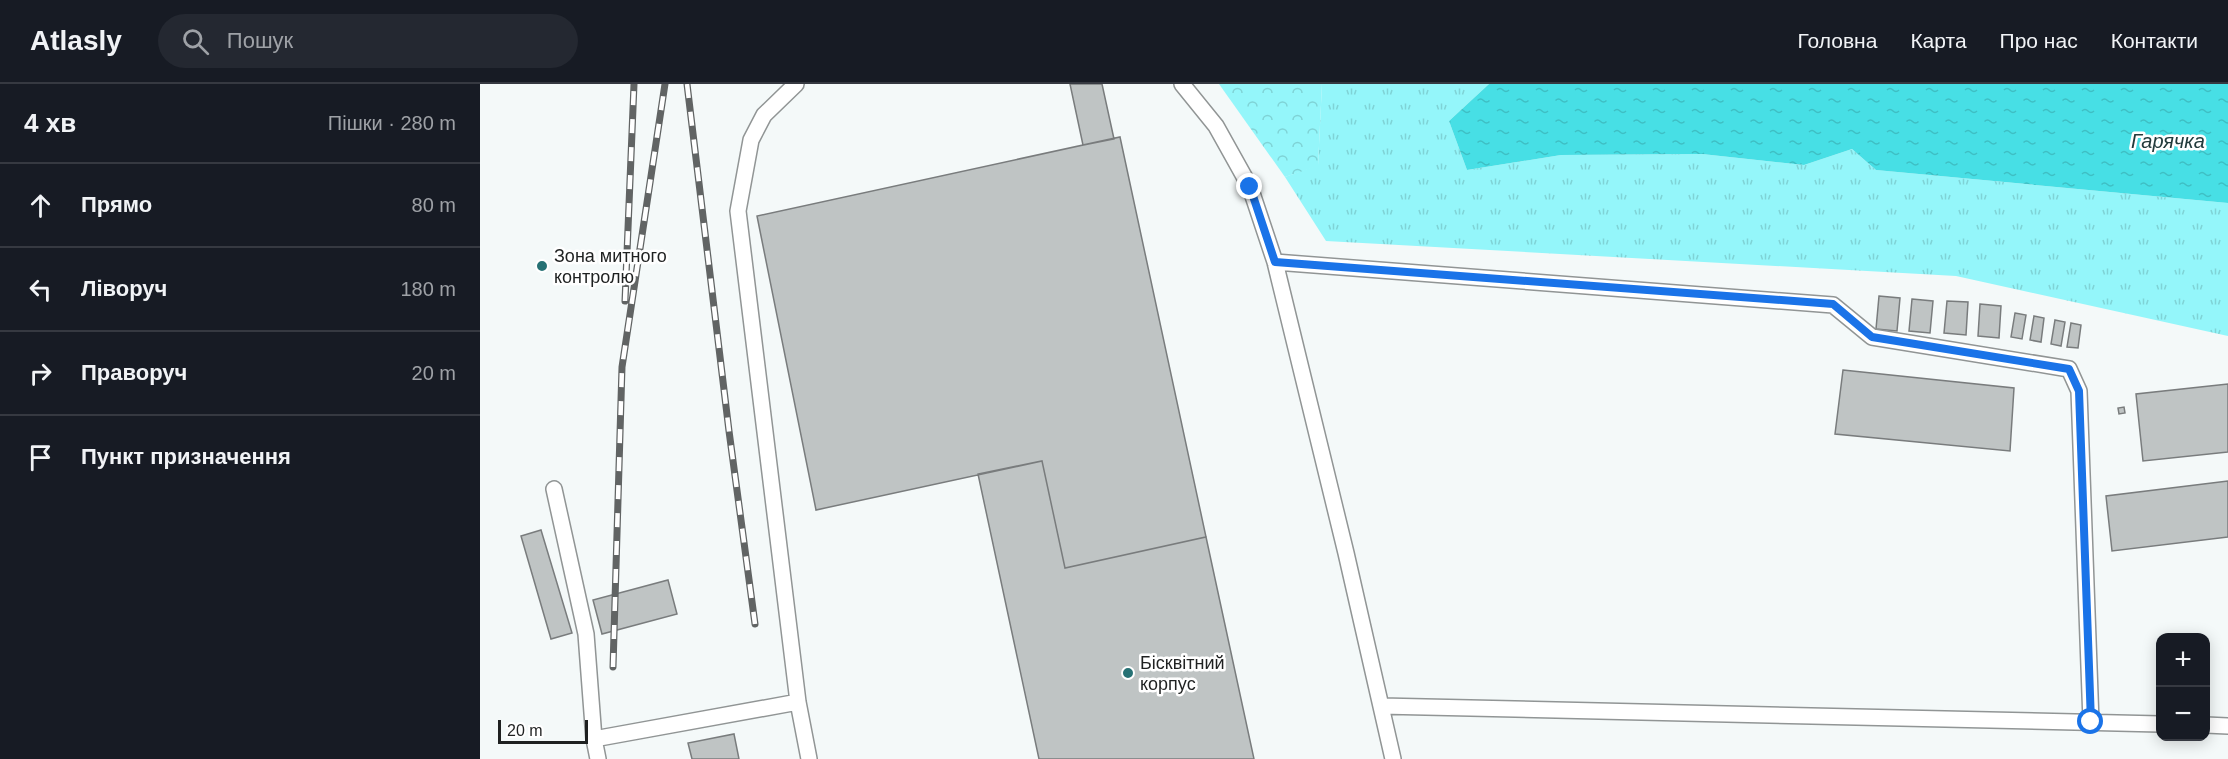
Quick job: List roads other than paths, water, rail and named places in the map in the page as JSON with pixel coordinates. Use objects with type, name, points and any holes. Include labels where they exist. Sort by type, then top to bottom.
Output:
[{"type":"lane","points":[[796,84],[764,115],[752,140],[738,211],[798,702],[809,759]]},
{"type":"lane","points":[[1182,84],[1216,126],[1250,187],[1275,262],[1346,553],[1393,759]]},
{"type":"lane","points":[[1275,262],[1833,304],[1872,337],[2069,369],[2079,391],[2091,722]]},
{"type":"lane","points":[[554,489],[586,634],[594,739],[598,759]]},
{"type":"lane","points":[[594,739],[798,702]]},
{"type":"lane","points":[[1381,706],[2156,724]]},
{"type":"lane","points":[[2210,725],[2228,726]]},
{"type":"water","name":"Гарячка","points":[[1489,84],[2228,84],[2228,203],[1876,170],[1852,149],[1804,165],[1702,154],[1561,155],[1467,170],[1449,121]]},
{"type":"railway","points":[[625,301],[634,84]]},
{"type":"railway","points":[[613,667],[622,367],[665,84]]},
{"type":"railway","points":[[687,84],[755,624]]},
{"type":"place","name":"Зона митного контролю","points":[[542,266]]},
{"type":"place","name":"Бісквітний корпус","points":[[1128,673]]}]
